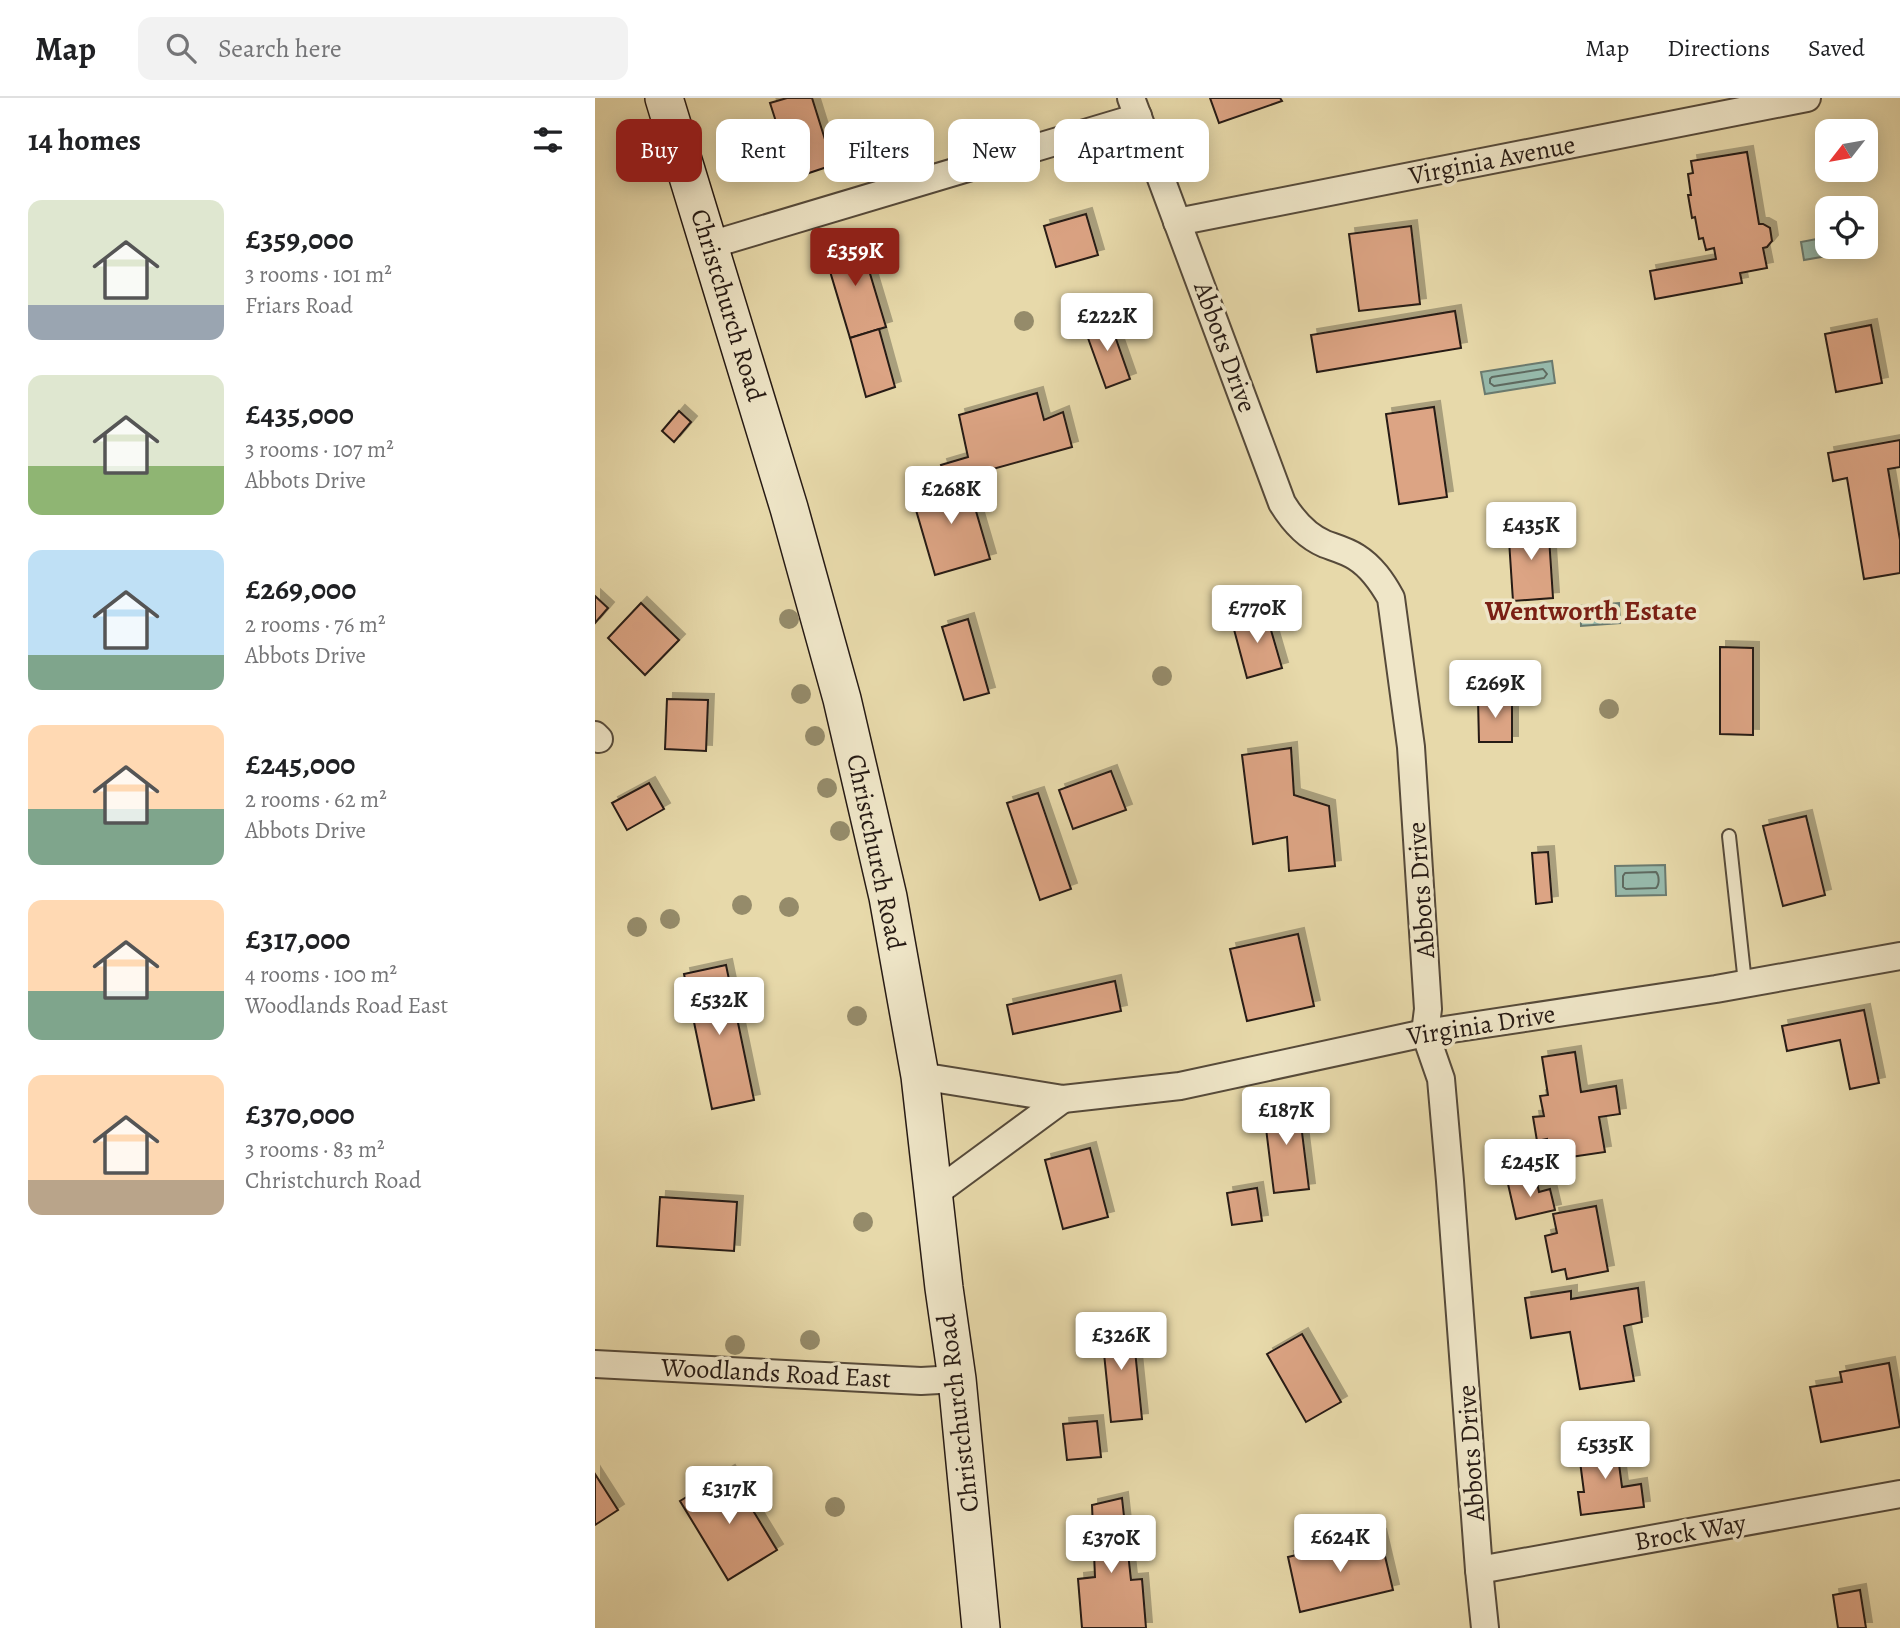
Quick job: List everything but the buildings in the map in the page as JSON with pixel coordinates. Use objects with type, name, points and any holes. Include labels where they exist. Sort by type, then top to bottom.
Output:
[{"type":"main road","name":"Christchurch Road","points":[[664,98],[789,508],[842,699],[888,897],[920,1076],[957,1379],[981,1628]]},
{"type":"street","name":"Virginia Avenue","points":[[1178,222],[1807,98]]},
{"type":"street","points":[[710,245],[1112,125],[1134,107]]},
{"type":"street","name":"Abbots Drive","points":[[1134,107],[1282,503],[1302,529],[1324,543],[1356,557],[1372,570],[1391,598],[1413,773],[1428,1009],[1425,1033],[1441,1079],[1485,1628]]},
{"type":"street","name":"Virginia Drive","points":[[920,1076],[1063,1099],[1180,1086],[1425,1033],[1900,956]]},
{"type":"street","points":[[934,1194],[1063,1099]]},
{"type":"street","name":"Woodlands Road East","points":[[595,1364],[921,1381],[957,1379]]},
{"type":"street","name":"Brock Way","points":[[1479,1570],[1900,1494]]},
{"type":"lane","points":[[1729,836],[1745,983]]},
{"type":"water","points":[[1815,239],[1815,258],[1804,260],[1801,242]]},
{"type":"water","points":[[1552,361],[1555,383],[1485,394],[1481,372]]},
{"type":"water","points":[[1619,603],[1620,623],[1581,626],[1580,606]]},
{"type":"water","points":[[1665,865],[1666,895],[1616,896],[1615,866]]},
{"type":"district","name":"Wentworth Estate","points":[[1591,611]]}]
